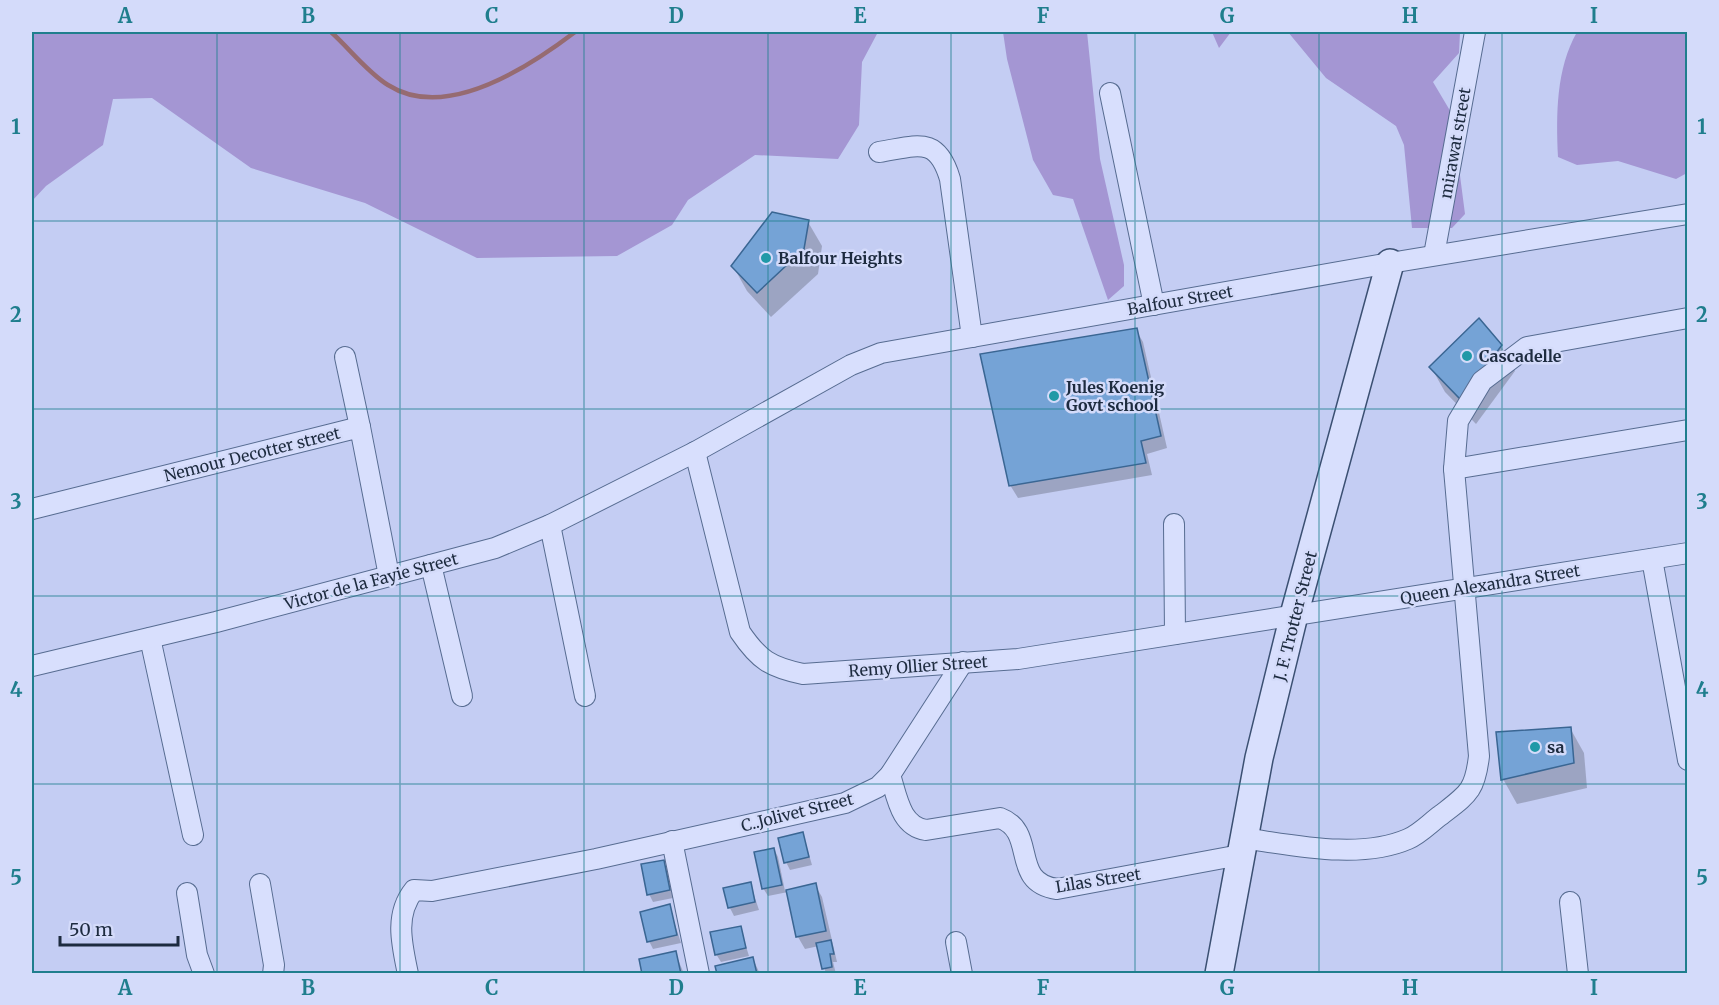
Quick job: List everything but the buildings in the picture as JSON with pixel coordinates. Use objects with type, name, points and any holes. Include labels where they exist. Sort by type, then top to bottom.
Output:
[{"type":"street","name":"mirawat street","points":[[1434,255],[1475,32]]},
{"type":"street","points":[[1110,93],[1154,305]]},
{"type":"street","points":[[879,152],[921,145],[934,148],[945,160],[950,179],[972,337]]},
{"type":"street","name":"Balfour Street","points":[[695,452],[851,365],[880,353],[1434,255],[1688,214]]},
{"type":"street","name":"J. F. Trotter Street","points":[[1219,974],[1259,758],[1294,615],[1390,263]]},
{"type":"street","points":[[1242,847],[1371,848],[1408,839],[1465,797],[1476,782],[1479,756],[1454,469],[1458,421],[1482,381],[1527,347],[1688,318]]},
{"type":"street","points":[[345,357],[360,427]]},
{"type":"street","name":"Nemour Decotter street","points":[[32,508],[360,427],[389,576]]},
{"type":"street","points":[[1454,469],[1688,430]]},
{"type":"street","name":"Remy Ollier Street","points":[[695,452],[740,632],[756,654],[777,669],[802,674],[1018,659],[1294,615]]},
{"type":"street","name":"Victor de la Fayie Street","points":[[32,666],[150,638],[495,548],[550,525],[695,452]]},
{"type":"street","points":[[1174,524],[1175,634]]},
{"type":"street","points":[[550,525],[585,696]]},
{"type":"street","name":"Queen Alexandra Street","points":[[1294,615],[1688,553]]},
{"type":"street","points":[[1652,559],[1684,720],[1688,760]]},
{"type":"street","points":[[431,565],[462,696]]},
{"type":"street","points":[[150,638],[193,835]]},
{"type":"street","name":"C..Jolivet Street","points":[[408,974],[401,943],[400,918],[405,901],[414,891],[432,891],[844,803],[878,787],[890,775],[963,662]]},
{"type":"street","name":"Lilas Street","points":[[890,775],[904,816],[917,829],[926,830],[1000,818],[1009,821],[1020,837],[1029,873],[1045,887],[1057,889],[1242,847]]},
{"type":"street","points":[[672,841],[699,974]]},
{"type":"street","points":[[260,884],[274,965],[273,974]]},
{"type":"street","points":[[187,894],[198,955],[204,974]]},
{"type":"street","points":[[1570,902],[1578,974]]},
{"type":"street","points":[[956,942],[962,974]]},
{"type":"shaded area","points":[[32,32],[878,32],[862,62],[859,125],[838,159],[755,155],[688,200],[672,225],[617,256],[477,258],[365,203],[251,168],[152,98],[113,99],[103,145],[46,186],[32,201]]},
{"type":"shaded area","points":[[1003,32],[1087,32],[1100,159],[1124,265],[1124,286],[1108,300],[1073,199],[1053,195],[1033,160],[1007,59]]},
{"type":"shaded area","points":[[1212,32],[1231,32],[1219,48]]},
{"type":"shaded area","points":[[1288,32],[1460,33],[1459,53],[1433,82],[1452,114],[1465,214],[1452,228],[1412,228],[1404,145],[1396,126],[1326,78]]},
{"type":"shaded area","points":[[1577,32],[1687,32],[1687,173],[1676,179],[1618,161],[1577,165],[1558,157],[1557,125],[1561,76]]},
{"type":"waterway","points":[[331,32],[380,80],[411,95],[435,97],[461,94],[486,86],[535,60],[575,32]]},
{"type":"place","name":"Balfour Heights","points":[[766,258]]},
{"type":"place","name":"Cascadelle","points":[[1467,356]]},
{"type":"place","name":"Jules Koenig Govt school","points":[[1054,396]]},
{"type":"place","name":"sa","points":[[1535,747]]}]
